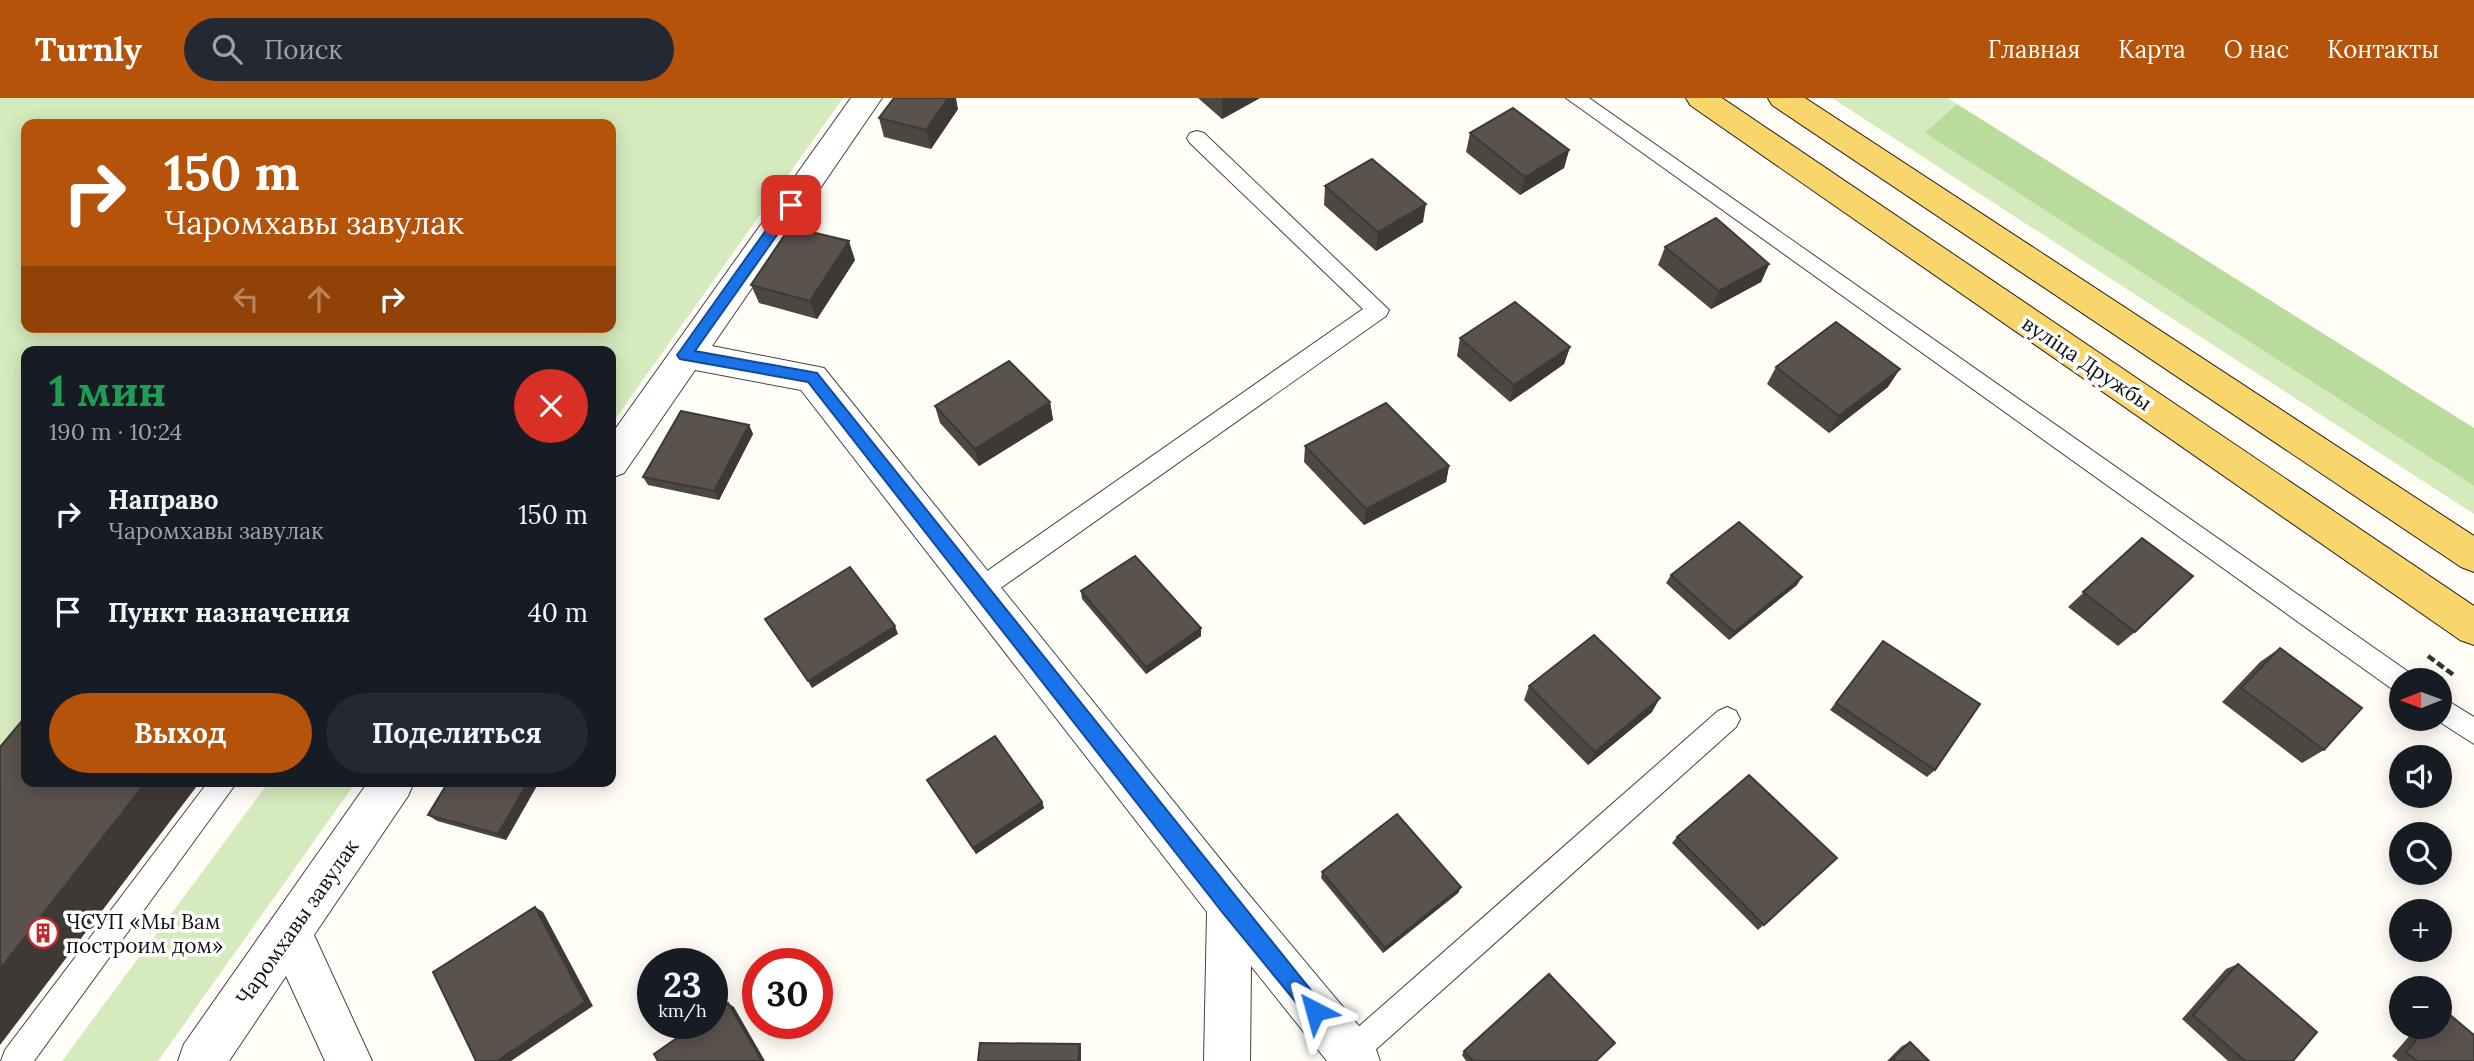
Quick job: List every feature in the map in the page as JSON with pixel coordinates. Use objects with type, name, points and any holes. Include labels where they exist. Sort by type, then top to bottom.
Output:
[{"type":"main road","name":"вуліца Дружбы","points":[[1701,98],[2474,628]]},
{"type":"main road","points":[[1783,98],[2474,556]]},
{"type":"street","points":[[616,456],[867,98]]},
{"type":"street","points":[[685,355],[812,377],[1229,905],[1353,1057]]},
{"type":"street","name":"Чаромхавы завулак","points":[[201,1061],[390,787]]},
{"type":"street","points":[[1227,1061],[1229,905]]},
{"type":"street","points":[[290,933],[349,1061]]},
{"type":"lane","points":[[1576,98],[2389,673]]},
{"type":"lane","points":[[979,590],[1378,310],[1197,138]]},
{"type":"lane","points":[[2452,716],[2474,732]]},
{"type":"lane","points":[[1353,1057],[1727,719]]},
{"type":"lane","points":[[16,1061],[220,787]]},
{"type":"green space","points":[[0,98],[843,98],[616,418],[616,346],[21,346],[21,770],[0,795]]},
{"type":"green space","points":[[1832,98],[1948,98],[1957,104],[1926,133],[2474,486],[2474,514]]},
{"type":"green space","points":[[1957,104],[2474,428],[2474,486],[1925,133]]},
{"type":"green space","points":[[265,787],[352,787],[158,1061],[62,1061]]},
{"type":"building","points":[[894,98],[948,98],[926,130],[879,118]]},
{"type":"building","points":[[1513,108],[1569,150],[1525,177],[1470,133]]},
{"type":"building","points":[[1372,159],[1426,204],[1378,232],[1325,186]]},
{"type":"building","points":[[1716,218],[1769,264],[1719,291],[1665,247]]},
{"type":"building","points":[[790,227],[849,241],[810,301],[751,285]]},
{"type":"building","points":[[1515,302],[1570,347],[1514,385],[1460,338]]},
{"type":"building","points":[[1836,322],[1900,369],[1839,416],[1776,367]]},
{"type":"building","points":[[1009,361],[1050,402],[975,449],[935,406]]},
{"type":"building","points":[[1386,403],[1449,466],[1366,509],[1305,446]]},
{"type":"building","points":[[681,411],[749,425],[714,491],[643,477]]},
{"type":"building","points":[[1739,522],[1802,577],[1734,632],[1671,575]]},
{"type":"building","points":[[2142,538],[2193,576],[2135,632],[2083,592]]},
{"type":"building","points":[[1135,556],[1201,628],[1146,667],[1081,591]]},
{"type":"building","points":[[850,567],[895,626],[808,681],[765,619]]},
{"type":"building","points":[[1594,635],[1660,698],[1595,752],[1529,686]]},
{"type":"building","points":[[1883,641],[1980,704],[1935,770],[1836,703]]},
{"type":"building","points":[[2280,648],[2362,708],[2324,750],[2241,688]]},
{"type":"building","points":[[21,722],[21,787],[142,787],[0,969],[0,747]]},
{"type":"building","points":[[995,736],[1042,802],[973,848],[927,780]]},
{"type":"building","points":[[1749,775],[1837,858],[1764,925],[1677,837]]},
{"type":"building","points":[[445,787],[525,787],[498,834],[428,815]]},
{"type":"building","points":[[1397,814],[1461,887],[1385,948],[1322,872]]},
{"type":"building","points":[[535,907],[585,1002],[497,1061],[476,1061],[433,972]]},
{"type":"building","points":[[2238,964],[2317,1032],[2293,1061],[2245,1061],[2193,1015]]},
{"type":"building","points":[[1549,974],[1615,1043],[1596,1061],[1473,1061],[1464,1051]]},
{"type":"building","points":[[728,1003],[742,1027],[742,1039],[749,1039],[762,1061],[658,1061],[654,1054],[676,1039],[728,1039]]},
{"type":"building","points":[[2452,1017],[2474,1035],[2474,1061],[2417,1061],[2406,1052],[2417,1039],[2452,1039]]},
{"type":"building","points":[[1910,1042],[1929,1061],[1891,1061]]},
{"type":"building","points":[[980,1043],[1080,1044],[1078,1061],[978,1061]]},
{"type":"place","name":"ЧСУП «Мы Вам построим дом»","points":[[43,933]]},
{"type":"route","points":[[791,205],[685,355],[812,377],[1315,1011]]}]
